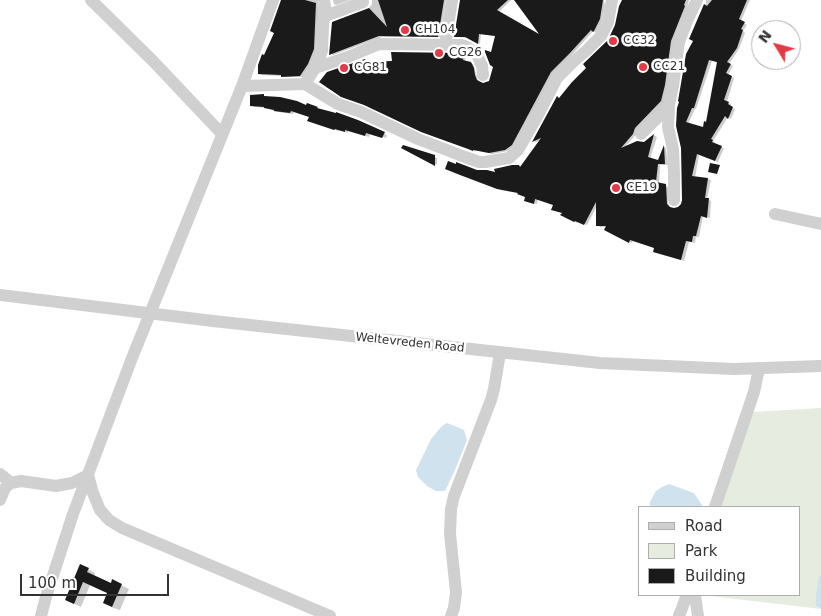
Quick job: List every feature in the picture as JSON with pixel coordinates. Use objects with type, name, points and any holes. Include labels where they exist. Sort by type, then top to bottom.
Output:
[{"type":"street","points":[[90,0],[154,61],[222,134]]},
{"type":"street","points":[[41,616],[73,514],[242,86],[273,0]]},
{"type":"street","points":[[305,84],[315,68],[322,51],[325,16],[324,0]]},
{"type":"street","points":[[445,45],[452,0]]},
{"type":"street","points":[[242,86],[305,84],[338,104],[465,157],[479,162],[509,158],[518,150],[558,78],[600,36],[608,22],[612,0]]},
{"type":"street","points":[[674,200],[672,149],[668,127],[669,105],[679,42],[697,0]]},
{"type":"street","points":[[325,16],[363,2]]},
{"type":"street","points":[[315,68],[379,44],[462,45],[477,55],[482,66],[483,75]]},
{"type":"street","points":[[641,134],[669,105]]},
{"type":"street","points":[[775,214],[821,224]]},
{"type":"street","name":"Weltevreden Road","points":[[0,295],[600,363],[734,369],[821,366]]},
{"type":"street","points":[[451,616],[456,592],[450,534],[450,509],[491,400],[500,352]]},
{"type":"street","points":[[715,506],[754,392],[759,369]]},
{"type":"street","points":[[0,474],[12,483]]},
{"type":"street","points":[[0,500],[5,488],[12,483],[21,482],[56,486],[72,483],[88,475]]},
{"type":"street","points":[[88,475],[100,510],[109,520],[122,528],[292,599],[324,615]]},
{"type":"street","points":[[679,616],[687,596]]},
{"type":"street","points":[[695,596],[698,616]]},
{"type":"green space","points":[[821,408],[821,609],[710,596],[801,596],[801,506],[721,506],[752,412]]},
{"type":"water","points":[[447,423],[464,430],[467,440],[445,491],[436,491],[427,486],[418,477],[416,470],[431,439]]},
{"type":"water","points":[[669,484],[694,493],[702,505],[650,506],[656,491]]},
{"type":"water","points":[[819,576],[821,576],[821,609],[816,606]]},
{"type":"building","points":[[281,0],[305,0],[316,3],[314,49],[308,64],[300,76],[281,77],[281,75],[258,74],[258,65],[262,54],[264,55],[274,33],[270,31]]},
{"type":"building","points":[[378,0],[444,0],[438,37],[379,36],[329,55],[332,22],[369,8],[387,27]]},
{"type":"building","points":[[460,0],[508,0],[497,10],[539,34],[514,0],[603,0],[600,19],[594,31],[591,30],[551,72],[512,145],[505,150],[489,153],[473,151],[421,132],[364,105],[341,97],[319,82],[327,72],[365,59],[366,62],[392,61],[391,52],[460,53],[464,55],[463,60],[471,62],[477,80],[483,83],[489,81],[493,67],[490,65],[485,50],[491,52],[495,36],[479,34],[478,44],[465,37],[454,37]]},
{"type":"building","points":[[622,0],[686,0],[671,41],[661,101],[635,128],[633,134],[621,148],[637,141],[644,142],[654,134],[648,157],[658,160],[664,145],[665,164],[658,164],[656,182],[666,184],[667,204],[674,208],[681,204],[682,200],[681,148],[676,126],[686,54],[693,41],[689,39],[704,4],[707,6],[712,0],[747,0],[739,19],[745,22],[741,29],[743,30],[737,48],[727,62],[731,64],[726,73],[732,76],[724,100],[733,107],[728,119],[725,116],[711,139],[713,140],[712,142],[722,146],[715,161],[697,154],[692,176],[708,178],[705,198],[709,198],[707,218],[701,216],[696,236],[693,236],[692,242],[686,241],[681,260],[653,252],[654,248],[630,240],[629,243],[604,230],[606,226],[596,226],[596,202],[584,225],[560,215],[562,213],[551,210],[553,205],[535,199],[534,204],[524,201],[525,197],[518,193],[497,189],[445,169],[448,161],[477,170],[495,172],[494,169],[512,165],[519,165],[520,167],[541,138],[532,142],[557,96],[559,98],[586,68],[583,64],[608,40],[615,25]],"holes":[[[709,60],[717,62],[706,122],[704,121],[703,127],[686,122],[692,108],[694,108]]]},
{"type":"building","points":[[264,94],[264,96],[280,97],[306,105],[307,103],[317,108],[336,112],[385,132],[382,138],[366,133],[365,136],[345,130],[345,132],[334,130],[307,121],[309,117],[291,111],[290,113],[250,106],[250,95]]},
{"type":"building","points":[[403,145],[435,155],[435,166],[401,148]]},
{"type":"building","points":[[710,163],[720,165],[717,174],[708,172]]},
{"type":"building","points":[[80,564],[89,568],[87,572],[111,583],[112,579],[122,584],[112,607],[103,603],[107,593],[83,582],[74,604],[65,600]]},
{"type":"place","name":"CH104","points":[[405,30]]},
{"type":"place","name":"CC32","points":[[613,41]]},
{"type":"place","name":"CG26","points":[[439,53]]},
{"type":"place","name":"CC21","points":[[643,67]]},
{"type":"place","name":"CG81","points":[[344,68]]},
{"type":"place","name":"CE19","points":[[616,188]]}]
